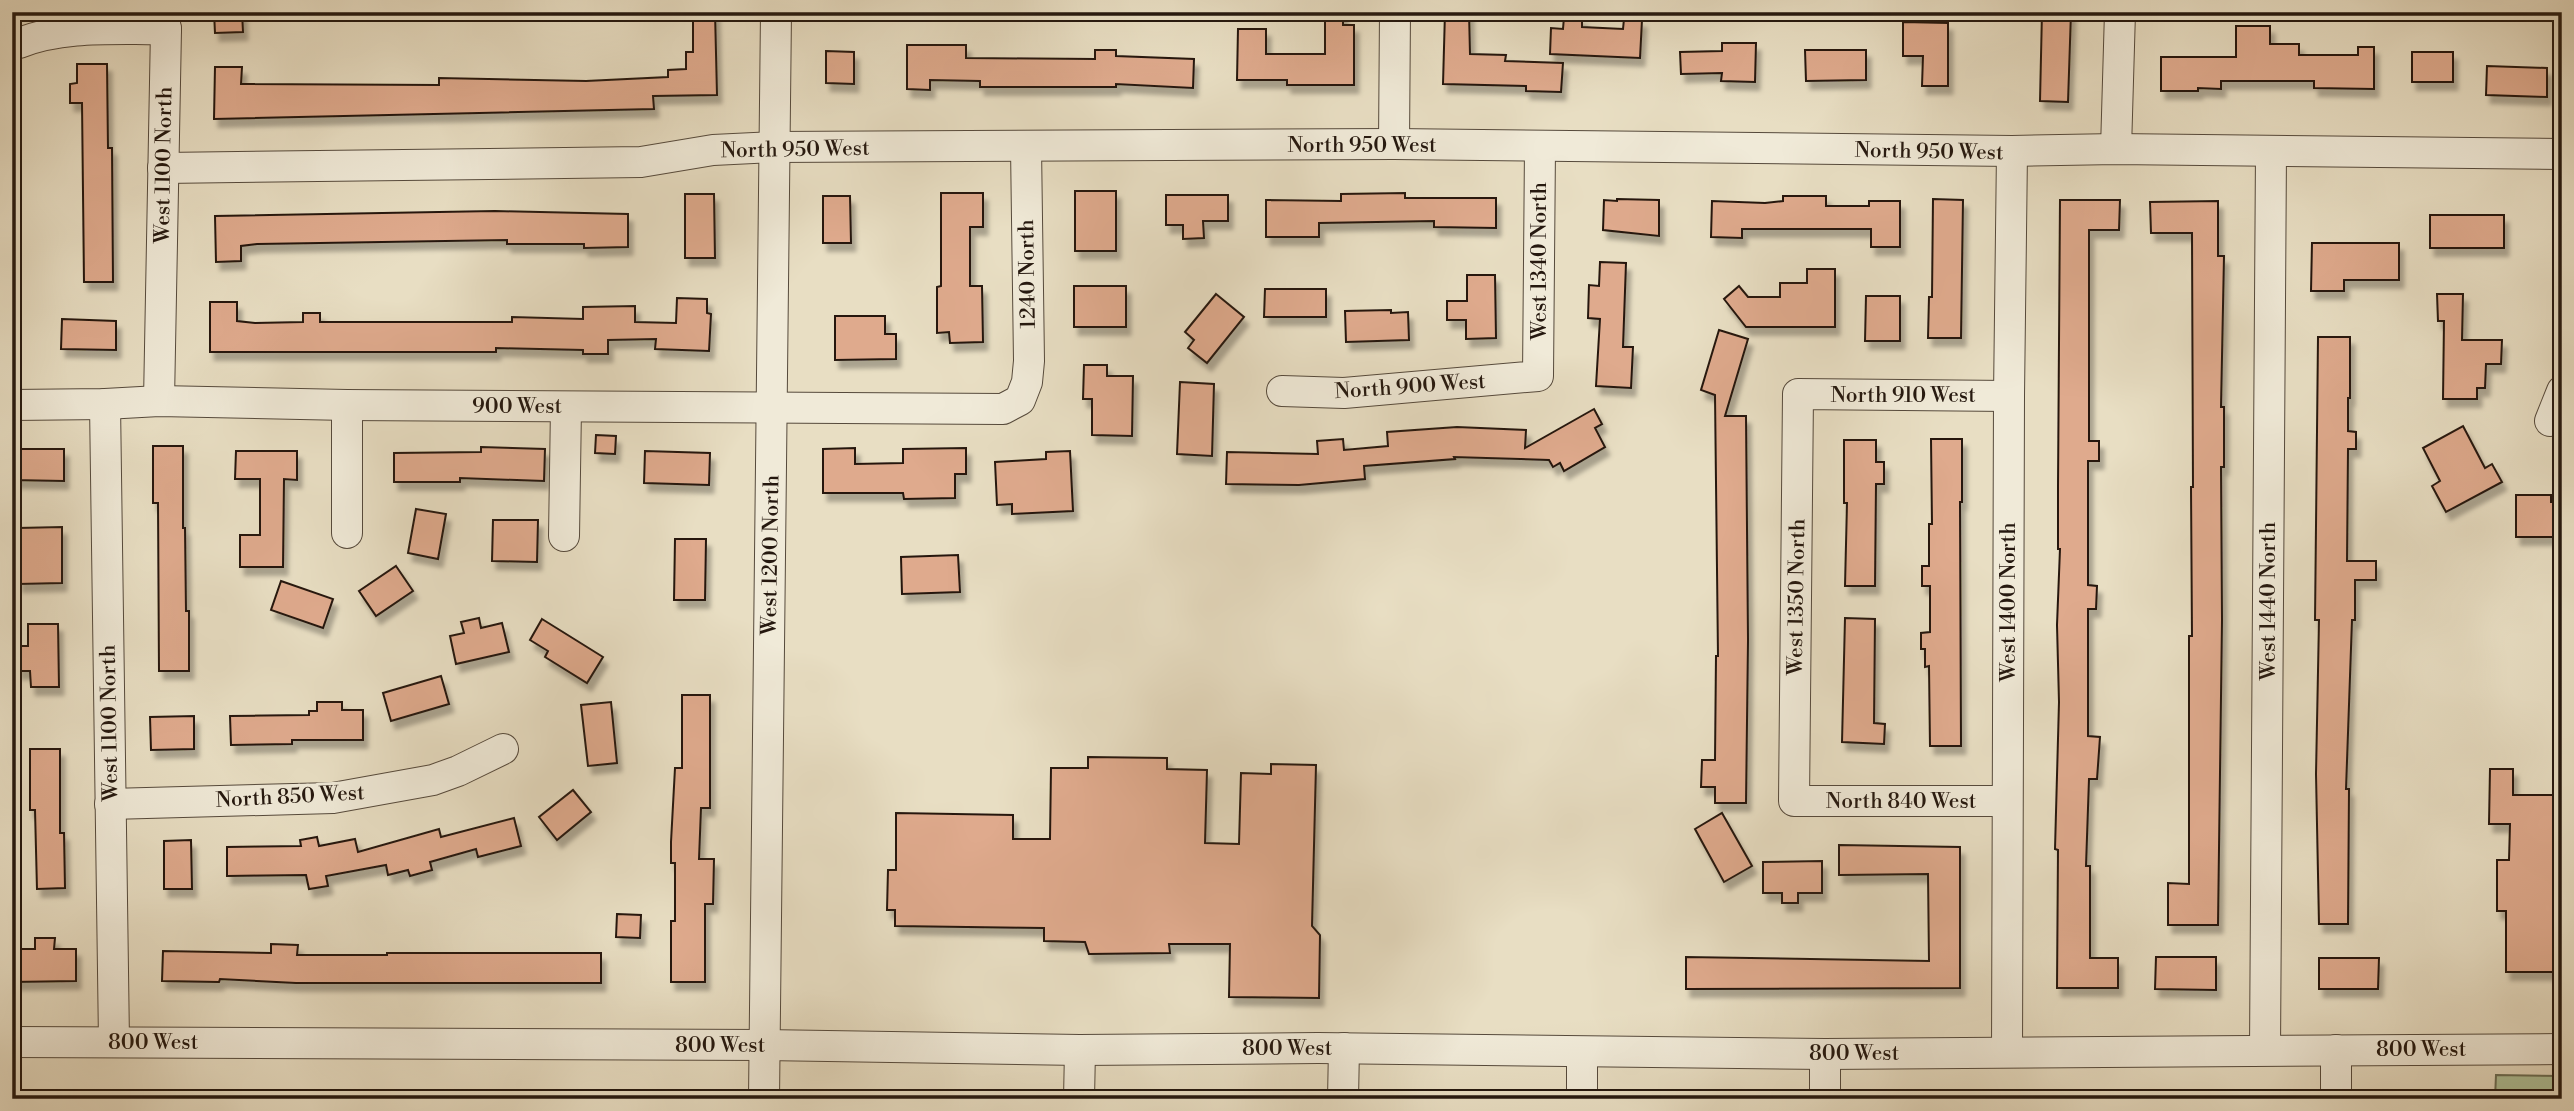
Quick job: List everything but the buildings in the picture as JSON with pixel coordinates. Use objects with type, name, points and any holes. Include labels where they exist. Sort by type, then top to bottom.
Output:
[{"type":"street","name":"West 1200 North","points":[[764,1099],[775,12]]},
{"type":"street","points":[[1394,144],[1395,12]]},
{"type":"street","points":[[2116,149],[2120,12]]},
{"type":"street","points":[[19,43],[40,35],[66,31],[165,21]]},
{"type":"street","name":"West 1100 North","points":[[159,401],[165,21]]},
{"type":"street","name":"North 950 West","points":[[163,168],[641,162],[713,150],[774,147],[1394,144],[2562,155]]},
{"type":"street","name":"1240 North","points":[[1020,400],[1027,382],[1029,361],[1026,147]]},
{"type":"street","name":"West 1340 North","points":[[1538,376],[1540,147]]},
{"type":"street","name":"West 1400 North","points":[[2007,1052],[2012,151]]},
{"type":"street","name":"West 1440 North","points":[[2265,1050],[2271,151]]},
{"type":"street","name":"North 900 West","points":[[1282,391],[1344,393],[1538,376]]},
{"type":"street","points":[[2550,421],[2562,391]]},
{"type":"street","name":"North 910 West","points":[[1798,394],[2009,396]]},
{"type":"street","name":"West 1350 North","points":[[1794,801],[1798,394]]},
{"type":"street","name":"900 West","points":[[12,405],[159,401],[347,405],[1003,409],[1020,400]]},
{"type":"street","name":"West 1100 North","points":[[105,404],[114,1042]]},
{"type":"street","points":[[347,405],[347,533]]},
{"type":"street","points":[[564,536],[566,407]]},
{"type":"street","name":"North 850 West","points":[[110,804],[333,798],[433,780],[503,749]]},
{"type":"street","name":"North 840 West","points":[[1794,801],[2007,801]]},
{"type":"street","name":"800 West","points":[[12,1042],[764,1045],[1080,1050],[1344,1048],[1825,1054],[2562,1049]]},
{"type":"street","points":[[1343,1099],[1344,1048]]},
{"type":"street","points":[[1079,1099],[1080,1050]]},
{"type":"street","points":[[2336,1050],[2336,1099]]},
{"type":"street","points":[[1582,1052],[1582,1099]]},
{"type":"street","points":[[1825,1054],[1825,1099]]},
{"type":"green space","points":[[2496,1075],[2562,1076],[2562,1099],[2495,1099]]}]
